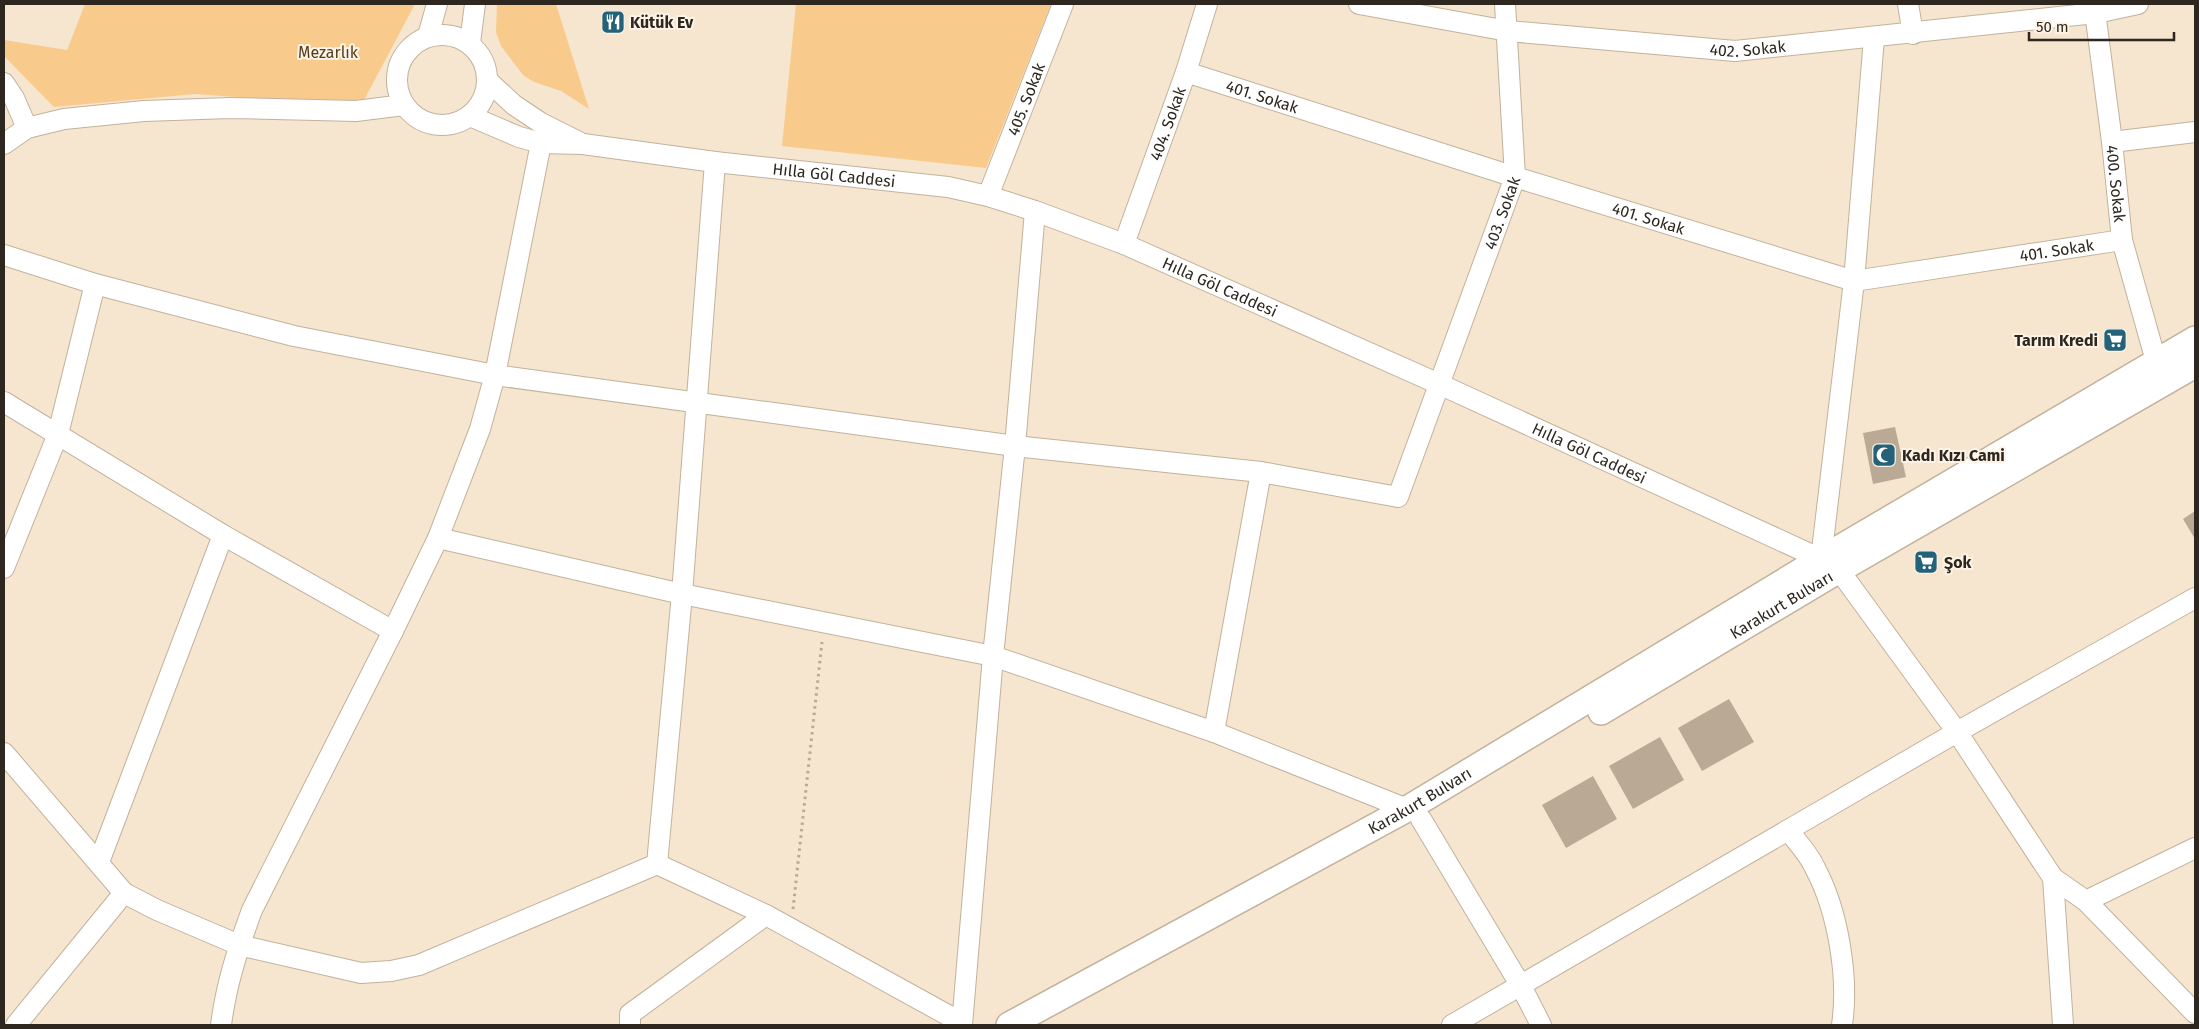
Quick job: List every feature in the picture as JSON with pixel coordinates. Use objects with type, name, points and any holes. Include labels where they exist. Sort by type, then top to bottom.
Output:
[{"type":"main road","points":[[1830,565],[2156,361],[2195,339]]},
{"type":"main road","points":[[1830,565],[2195,365]]},
{"type":"main road","name":"Karakurt Bulvarı","points":[[1045,1025],[1414,814],[1830,565]]},
{"type":"main road","name":"Karakurt Bulvarı","points":[[1009,1025],[1414,814]]},
{"type":"street","points":[[428,36],[437,4]]},
{"type":"street","points":[[470,43],[475,4]]},
{"type":"street","name":"405. Sokak","points":[[988,196],[1063,4]]},
{"type":"street","name":"404. Sokak","points":[[1124,244],[1186,72],[1207,4]]},
{"type":"street","name":"402. Sokak","points":[[1359,4],[1508,31],[1735,51],[1913,34],[2095,8],[2138,4]]},
{"type":"street","name":"403. Sokak","points":[[1260,472],[1398,497],[1515,177],[1505,4]]},
{"type":"street","points":[[1908,4],[1913,34]]},
{"type":"street","name":"400. Sokak","points":[[2095,8],[2122,240],[2156,361]]},
{"type":"street","points":[[450,35],[470,43],[480,54],[486,67],[488,81],[485,95],[479,106],[470,116],[456,123],[442,125],[428,123],[414,116],[404,105],[398,92],[397,78],[399,65],[411,48],[428,36],[450,35]]},
{"type":"street","points":[[1874,38],[1830,565],[1956,732],[2054,878],[2086,901],[2195,1013]]},
{"type":"street","name":"401. Sokak","points":[[1186,72],[1515,177],[1854,280],[2122,240]]},
{"type":"street","points":[[488,81],[514,105],[542,123],[583,144]]},
{"type":"street","points":[[4,83],[14,98],[27,128]]},
{"type":"street","points":[[4,144],[27,128],[64,119],[144,111],[230,108],[356,111],[404,105]]},
{"type":"street","points":[[470,116],[519,137],[542,143],[583,144]]},
{"type":"street","points":[[2112,142],[2195,132]]},
{"type":"street","points":[[221,1025],[224,1004],[239,945],[252,910],[394,631],[438,538],[480,429],[495,375],[542,143]]},
{"type":"street","name":"Hılla Göl Caddesi","points":[[583,144],[715,162],[910,182],[988,196],[1035,211],[1124,244],[1439,384],[1830,565]]},
{"type":"street","points":[[657,864],[682,594],[715,162]]},
{"type":"street","points":[[4,753],[124,893],[157,910],[239,945],[361,973],[410,967],[419,965],[657,864],[791,928],[962,1024],[993,656],[1015,446],[1035,211]]},
{"type":"street","points":[[4,255],[96,284],[294,336],[495,375],[1015,446],[1260,472],[1214,732]]},
{"type":"street","points":[[4,568],[58,434],[96,284]]},
{"type":"street","points":[[4,402],[223,535],[394,631]]},
{"type":"street","points":[[99,862],[223,535]]},
{"type":"street","points":[[438,538],[682,594],[993,656],[1214,732],[1414,814],[1520,986],[1541,1025]]},
{"type":"street","points":[[1452,1025],[1956,732],[2195,598]]},
{"type":"street","points":[[1788,830],[1815,867],[1831,908],[1841,956],[1844,1013],[1842,1025]]},
{"type":"street","points":[[2086,901],[2195,848]]},
{"type":"street","points":[[2054,878],[2063,1025]]},
{"type":"street","points":[[16,1025],[124,893]]},
{"type":"street","points":[[630,1025],[630,1014],[766,915]]},
{"type":"path","points":[[791,928],[824,622]]},
{"type":"green space","name":"Mezarlık","points":[[85,4],[415,4],[363,102],[262,99],[195,94],[54,107],[4,56],[4,40],[67,50]]},
{"type":"green space","points":[[497,4],[556,4],[589,109],[561,91],[534,82],[523,75],[501,46],[496,32]]},
{"type":"green space","points":[[796,4],[1051,4],[986,168],[782,146]]},
{"type":"building","name":"Kadı Kızı Cami","points":[[1895,427],[1906,477],[1873,484],[1863,433]]},
{"type":"building","points":[[2195,511],[2195,539],[2183,519]]},
{"type":"building","points":[[1729,699],[1754,742],[1702,771],[1678,728]]},
{"type":"building","points":[[1660,737],[1684,780],[1633,809],[1609,766]]},
{"type":"building","points":[[1593,776],[1617,819],[1566,848],[1542,805]]},
{"type":"place","name":"Kütük Ev","points":[[613,22]]},
{"type":"place","name":"Tarım Kredi","points":[[2115,340]]},
{"type":"place","name":"Kadı Kızı Cami","points":[[1884,455]]},
{"type":"place","name":"Şok","points":[[1926,562]]}]
